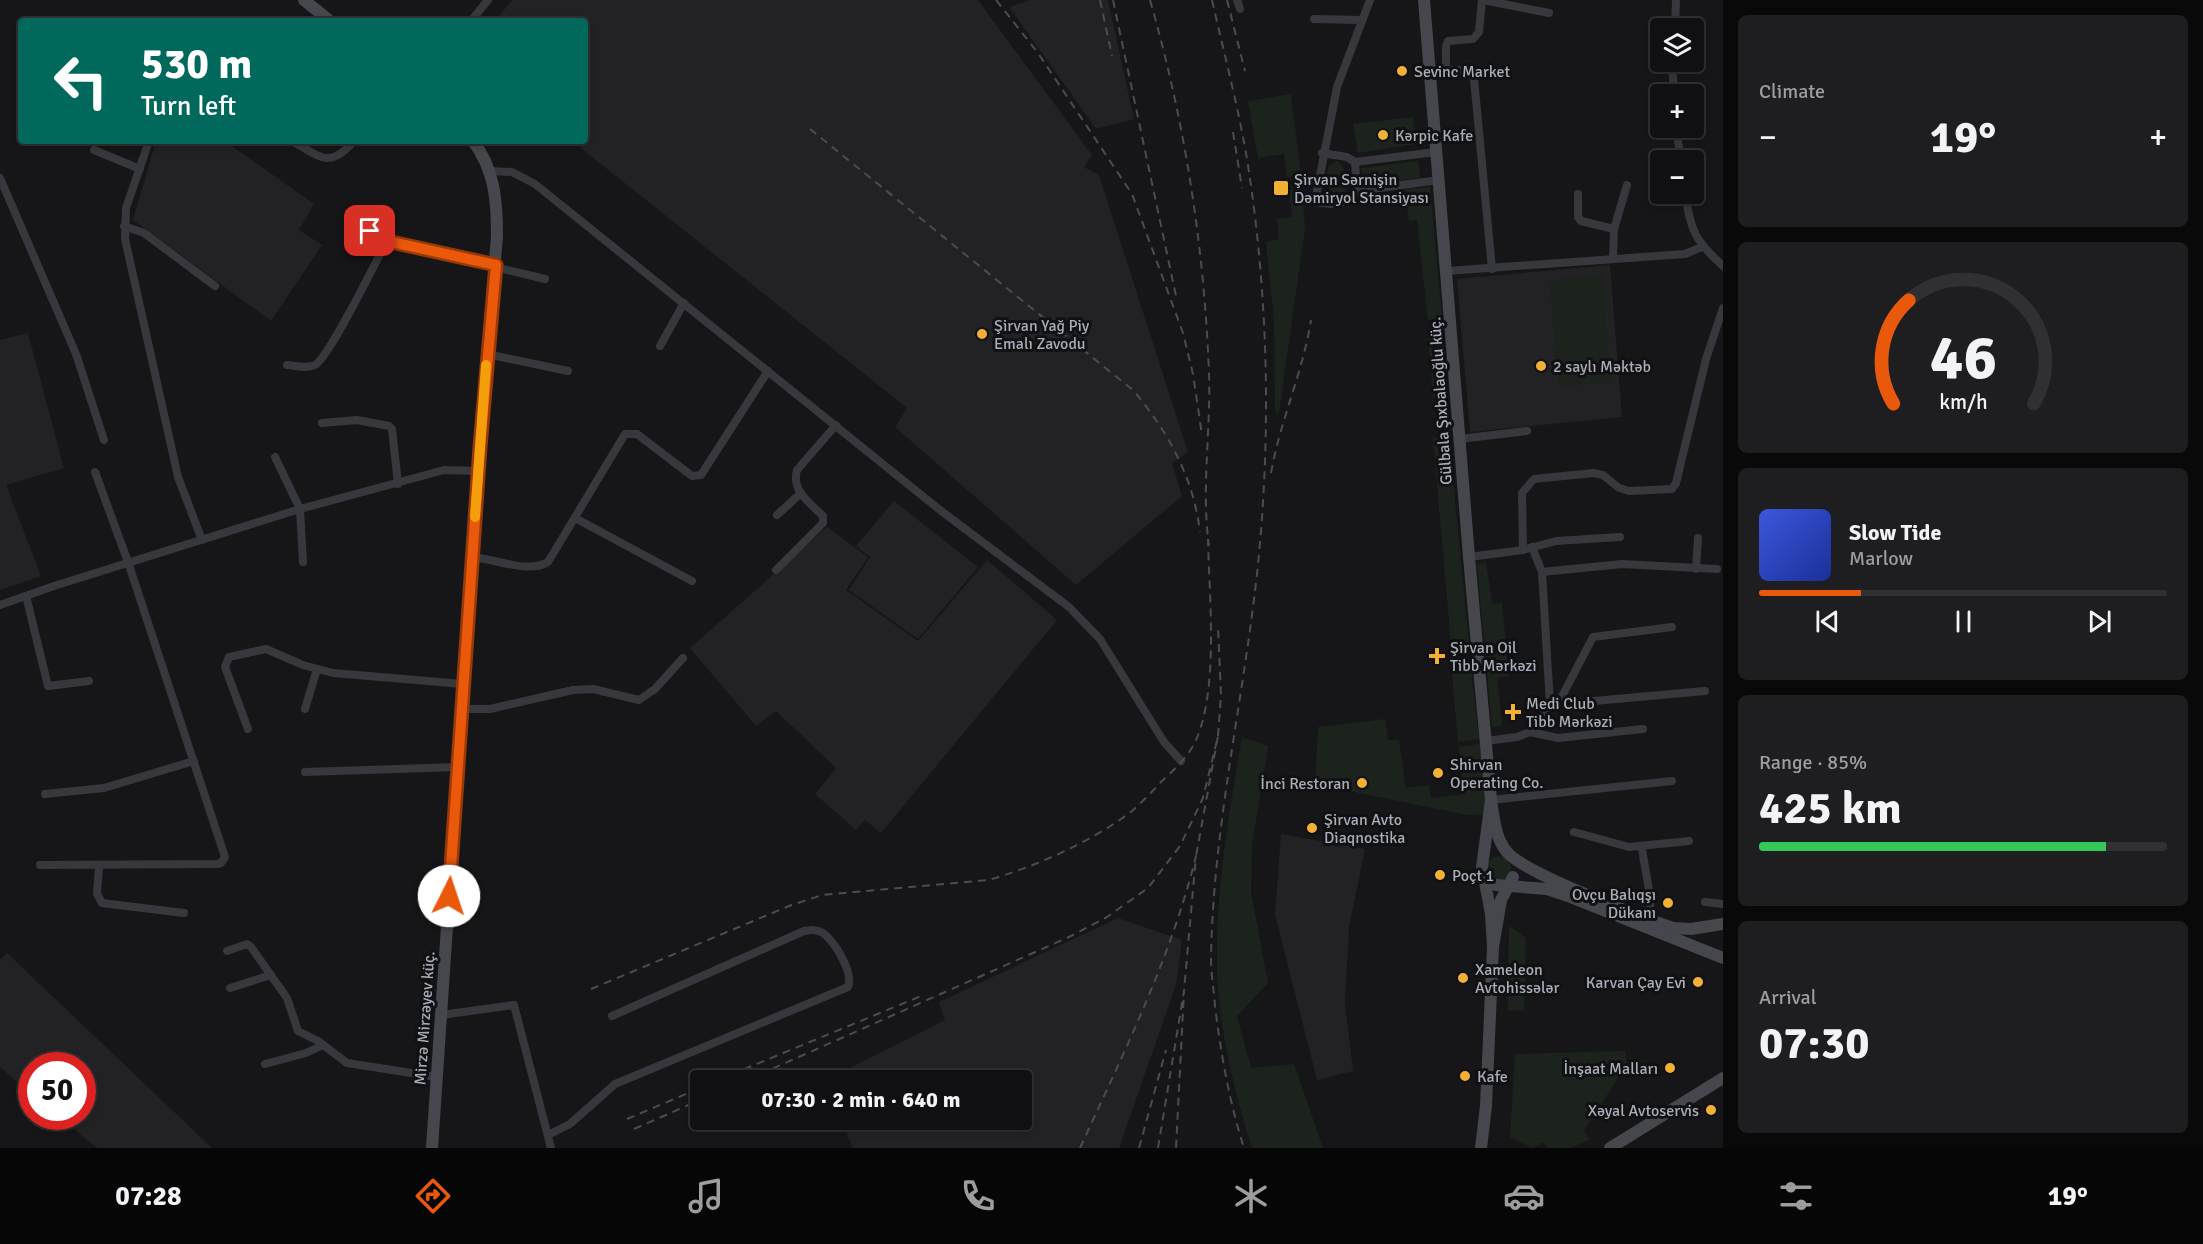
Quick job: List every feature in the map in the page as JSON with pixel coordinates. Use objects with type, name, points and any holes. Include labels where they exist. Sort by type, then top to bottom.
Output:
[{"type":"main road","points":[[304,0],[326,18]]},
{"type":"main road","name":"Gülbala Şıxbalaoğlu küç.","points":[[1424,0],[1491,800]]},
{"type":"main road","name":"Mirzə Mirzəyev küç.","points":[[432,1148],[478,471],[496,265],[497,216],[490,171],[475,144]]},
{"type":"main road","points":[[1491,800],[1498,836],[1514,862],[1498,914],[1493,947]]},
{"type":"main road","points":[[1481,1148],[1486,1106],[1493,947],[1491,914],[1482,869],[1491,800]]},
{"type":"main road","points":[[1723,924],[1682,930],[1649,920],[1558,881],[1508,855],[1494,852],[1486,858],[1482,869],[1488,880],[1568,896],[1723,958]]},
{"type":"main road","points":[[1610,1148],[1723,1078]]},
{"type":"street","points":[[473,18],[488,0]]},
{"type":"street","points":[[1370,0],[1360,20],[1337,87],[1315,202],[1341,204],[1349,201],[1358,191],[1439,180]]},
{"type":"street","points":[[1446,69],[1448,41],[1473,39],[1479,32],[1483,0],[1550,13]]},
{"type":"street","points":[[1675,18],[1676,0]]},
{"type":"street","points":[[1314,19],[1360,20]]},
{"type":"street","points":[[1430,71],[1464,70],[1471,73],[1474,79],[1492,269]]},
{"type":"street","points":[[148,144],[126,208],[124,226],[178,477],[202,540]]},
{"type":"street","points":[[297,144],[323,157],[333,159],[340,157],[351,144]]},
{"type":"street","points":[[94,150],[140,169]]},
{"type":"street","points":[[1323,153],[1347,157],[1355,162],[1436,152]]},
{"type":"street","points":[[1355,162],[1358,191]]},
{"type":"street","points":[[490,171],[512,172],[535,184],[836,426],[1084,621],[1110,652],[1164,742],[1181,761]]},
{"type":"street","points":[[0,178],[76,354],[104,440]]},
{"type":"street","points":[[1613,259],[1614,229],[1627,184]]},
{"type":"street","points":[[1578,194],[1578,217],[1581,221],[1614,229]]},
{"type":"street","points":[[1688,204],[1694,230],[1702,247],[1723,266]]},
{"type":"street","points":[[124,226],[144,233],[215,286]]},
{"type":"street","points":[[370,231],[387,241],[496,265],[545,279]]},
{"type":"street","points":[[287,365],[306,367],[318,363],[353,307],[387,241]]},
{"type":"street","points":[[1447,271],[1685,254],[1702,247]]},
{"type":"street","points":[[660,346],[684,303]]},
{"type":"street","points":[[1522,550],[1522,492],[1534,479],[1593,473],[1603,475],[1619,488],[1629,490],[1672,489],[1676,483],[1706,359],[1723,308]]},
{"type":"street","points":[[487,354],[568,371]]},
{"type":"street","points":[[472,557],[538,567],[548,562],[625,434],[637,434],[692,476],[701,475],[768,371]]},
{"type":"street","points":[[322,423],[357,420],[389,426],[392,429],[398,483]]},
{"type":"street","points":[[776,570],[823,523],[823,516],[794,483],[797,470],[836,426]]},
{"type":"street","points":[[1459,439],[1527,431]]},
{"type":"street","points":[[275,457],[300,509],[303,562]]},
{"type":"street","points":[[0,605],[128,562],[300,509],[444,470],[478,471]]},
{"type":"street","points":[[40,865],[217,864],[224,860],[224,852],[128,562],[95,472]]},
{"type":"street","points":[[777,515],[801,493]]},
{"type":"street","points":[[575,518],[692,581]]},
{"type":"street","points":[[1469,557],[1522,550],[1556,541],[1620,537]]},
{"type":"street","points":[[1696,569],[1698,538]]},
{"type":"street","points":[[1532,547],[1542,572],[1554,704]]},
{"type":"street","points":[[1542,572],[1622,564],[1718,569]]},
{"type":"street","points":[[26,596],[48,686],[89,681]]},
{"type":"street","points":[[1486,741],[1517,737],[1530,732],[1554,704],[1593,637],[1672,627]]},
{"type":"street","points":[[248,729],[225,667],[229,657],[266,649],[292,662],[317,669],[364,677],[463,684]]},
{"type":"street","points":[[462,709],[490,709],[573,690],[593,690],[639,700],[655,689],[683,658]]},
{"type":"street","points":[[305,709],[317,669]]},
{"type":"street","points":[[1554,704],[1705,692]]},
{"type":"street","points":[[1530,732],[1558,738],[1643,729]]},
{"type":"street","points":[[45,794],[104,788],[194,761]]},
{"type":"street","points":[[305,772],[458,767]]},
{"type":"street","points":[[1491,800],[1671,781]]},
{"type":"street","points":[[1574,832],[1613,844],[1642,847],[1689,841]]},
{"type":"street","points":[[1642,847],[1644,874],[1652,906],[1649,920]]},
{"type":"street","points":[[99,866],[97,894],[102,903],[184,913]]},
{"type":"street","points":[[1705,902],[1723,904]]},
{"type":"street","points":[[548,1135],[570,1124],[615,1084],[848,987],[851,980],[850,971],[824,934],[816,930],[804,931],[612,1016]]},
{"type":"street","points":[[227,951],[248,944],[287,998],[298,1031],[323,1044],[347,1063],[436,1077]]},
{"type":"street","points":[[230,988],[271,975]]},
{"type":"street","points":[[441,1015],[514,1005],[551,1148]]},
{"type":"street","points":[[265,1064],[306,1053],[323,1044]]},
{"type":"shaded area","name":"Şirvan Yağ Piy Emalı Zavodu","points":[[512,0],[978,0],[1092,155],[1084,167],[1099,175],[1188,452],[1172,463],[1182,496],[1076,585],[895,427],[907,408],[576,144],[588,144],[588,18],[497,18]]},
{"type":"shaded area","points":[[1031,0],[1108,0],[1134,119],[1096,129],[1009,7]]},
{"type":"shaded area","points":[[1291,94],[1301,176],[1287,177],[1284,154],[1258,158],[1248,101]]},
{"type":"shaded area","points":[[1413,117],[1416,144],[1358,153],[1353,124]]},
{"type":"shaded area","points":[[155,144],[229,144],[314,204],[299,230],[322,245],[271,321],[133,220]]},
{"type":"shaded area","points":[[1337,161],[1345,172],[1346,187],[1344,196],[1336,199],[1329,189],[1327,176],[1328,167]]},
{"type":"shaded area","points":[[1418,161],[1420,178],[1364,185],[1361,168]]},
{"type":"shaded area","points":[[1430,187],[1442,318],[1428,320],[1417,220],[1409,221],[1405,189]]},
{"type":"shaded area","points":[[1302,189],[1305,228],[1279,413],[1275,412],[1274,320],[1266,242],[1279,239],[1277,219],[1292,217],[1289,190]]},
{"type":"shaded area","name":"2 saylı Məktəb","points":[[1610,265],[1622,417],[1470,432],[1457,279]]},
{"type":"shaded area","points":[[1602,275],[1611,382],[1559,387],[1549,280]]},
{"type":"shaded area","points":[[1443,332],[1448,397],[1433,398],[1428,334]]},
{"type":"shaded area","points":[[28,333],[64,468],[6,485],[41,576],[0,590],[0,340]]},
{"type":"shaded area","points":[[1433,438],[1442,438],[1444,451],[1450,450],[1469,642],[1451,644]]},
{"type":"shaded area","points":[[894,501],[978,567],[918,639],[849,590],[870,557],[856,546]]},
{"type":"shaded area","points":[[827,527],[868,557],[846,590],[918,641],[987,560],[1057,620],[881,833],[865,820],[856,830],[815,794],[836,768],[776,711],[756,726],[690,648]]},
{"type":"shaded area","points":[[1486,562],[1492,604],[1502,603],[1509,676],[1497,678],[1502,726],[1492,727],[1477,564]]},
{"type":"shaded area","points":[[1471,671],[1479,739],[1458,742],[1452,673]]},
{"type":"shaded area","points":[[1385,719],[1388,740],[1399,740],[1406,788],[1429,785],[1431,798],[1464,794],[1459,747],[1480,744],[1486,797],[1483,815],[1467,815],[1315,784],[1318,727]]},
{"type":"shaded area","points":[[1242,737],[1268,746],[1252,845],[1251,892],[1268,983],[1237,1016],[1251,1068],[1294,1064],[1323,1148],[1252,1148],[1228,1060],[1218,992],[1218,911],[1232,795]]},
{"type":"shaded area","points":[[1281,834],[1365,849],[1349,927],[1345,1002],[1353,1071],[1317,1080],[1275,914]]},
{"type":"shaded area","points":[[1499,856],[1504,857],[1510,863],[1510,873],[1504,879],[1499,880],[1494,879],[1488,873],[1487,868],[1488,863],[1494,857]]},
{"type":"shaded area","points":[[1118,918],[1182,940],[1176,985],[1119,1148],[853,1148],[845,1130],[1032,1130],[1032,1070],[846,1070],[945,1020],[939,1002]]},
{"type":"shaded area","points":[[1509,926],[1526,938],[1524,1010],[1508,1011]]},
{"type":"shaded area","points":[[7,953],[212,1148],[97,1148],[75,1130],[96,1130],[96,1052],[18,1052],[18,1083],[0,1067],[0,960]]},
{"type":"shaded area","points":[[1625,1051],[1627,1064],[1584,1131],[1590,1139],[1571,1148],[1547,1148],[1543,1142],[1533,1148],[1510,1137],[1515,1054]]},
{"type":"railway","points":[[996,0],[1038,53],[1132,194],[1183,333],[1193,374],[1202,435]]},
{"type":"railway","points":[[1100,0],[1112,56]]},
{"type":"railway","points":[[1113,0],[1176,296]]},
{"type":"railway","points":[[1150,0],[1183,138],[1203,278],[1209,373],[1206,481],[1209,546]]},
{"type":"railway","points":[[1212,0],[1247,159],[1259,254],[1265,351],[1265,447],[1260,543],[1248,647],[1224,803],[1213,907],[1211,959],[1223,1060],[1244,1148]]},
{"type":"railway","points":[[1227,0],[1245,71]]},
{"type":"railway","points":[[810,129],[1134,391],[1158,423],[1178,457],[1192,492],[1200,532]]},
{"type":"railway","points":[[1233,132],[1242,188]]},
{"type":"railway","points":[[1271,473],[1280,434],[1303,359],[1311,320]]},
{"type":"railway","points":[[591,989],[789,906],[822,895],[988,880],[1006,875],[1082,843],[1117,822],[1132,811],[1176,768],[1193,746],[1203,719],[1208,694],[1211,641],[1208,539]]},
{"type":"railway","points":[[1218,627],[1221,695],[1218,736]]},
{"type":"railway","points":[[770,1070],[1069,937],[1107,917],[1148,888],[1180,846],[1203,798],[1218,736],[1196,856]]},
{"type":"railway","points":[[1080,1148],[1160,968],[1186,894],[1196,856],[1184,991]]},
{"type":"railway","points":[[1158,1148],[1184,991],[1176,1148]]},
{"type":"railway","points":[[742,1070],[921,996]]},
{"type":"railway","points":[[1139,1148],[1166,1050]]},
{"type":"railway","points":[[627,1119],[690,1092]]},
{"type":"railway","points":[[634,1129],[690,1104]]},
{"type":"slow traffic","points":[[475,517],[486,365]]},
{"type":"place","name":"Sevinc Market","points":[[1402,71]]},
{"type":"place","name":"Kərpic Kafe","points":[[1383,135]]},
{"type":"place","name":"Şirvan Sərnişin Dəmiryol Stansiyası","points":[[1281,188]]},
{"type":"place","name":"Şirvan Yağ Piy Emalı Zavodu","points":[[982,334]]},
{"type":"place","name":"2 saylı Məktəb","points":[[1541,366]]},
{"type":"place","name":"Şirvan Oil Tibb Mərkəzi","points":[[1437,656]]},
{"type":"place","name":"Medi Club Tibb Mərkəzi","points":[[1513,712]]},
{"type":"place","name":"Shirvan Operating Co.","points":[[1438,773]]},
{"type":"place","name":"İnci Restoran","points":[[1362,783]]},
{"type":"place","name":"Şirvan Avto Diaqnostika","points":[[1312,828]]},
{"type":"place","name":"Poçt 1","points":[[1440,875]]},
{"type":"place","name":"Ovçu Balıqşı Dükanı","points":[[1668,903]]},
{"type":"place","name":"Xameleon Avtohissələr","points":[[1463,978]]},
{"type":"place","name":"Karvan Çay Evi","points":[[1698,982]]},
{"type":"place","name":"İnşaat Malları","points":[[1670,1068]]},
{"type":"place","name":"Kafe","points":[[1465,1076]]},
{"type":"place","name":"Xəyal Avtoservis","points":[[1711,1110]]},
{"type":"route","points":[[370,231],[387,241],[496,265],[480,447],[449,896]]}]
